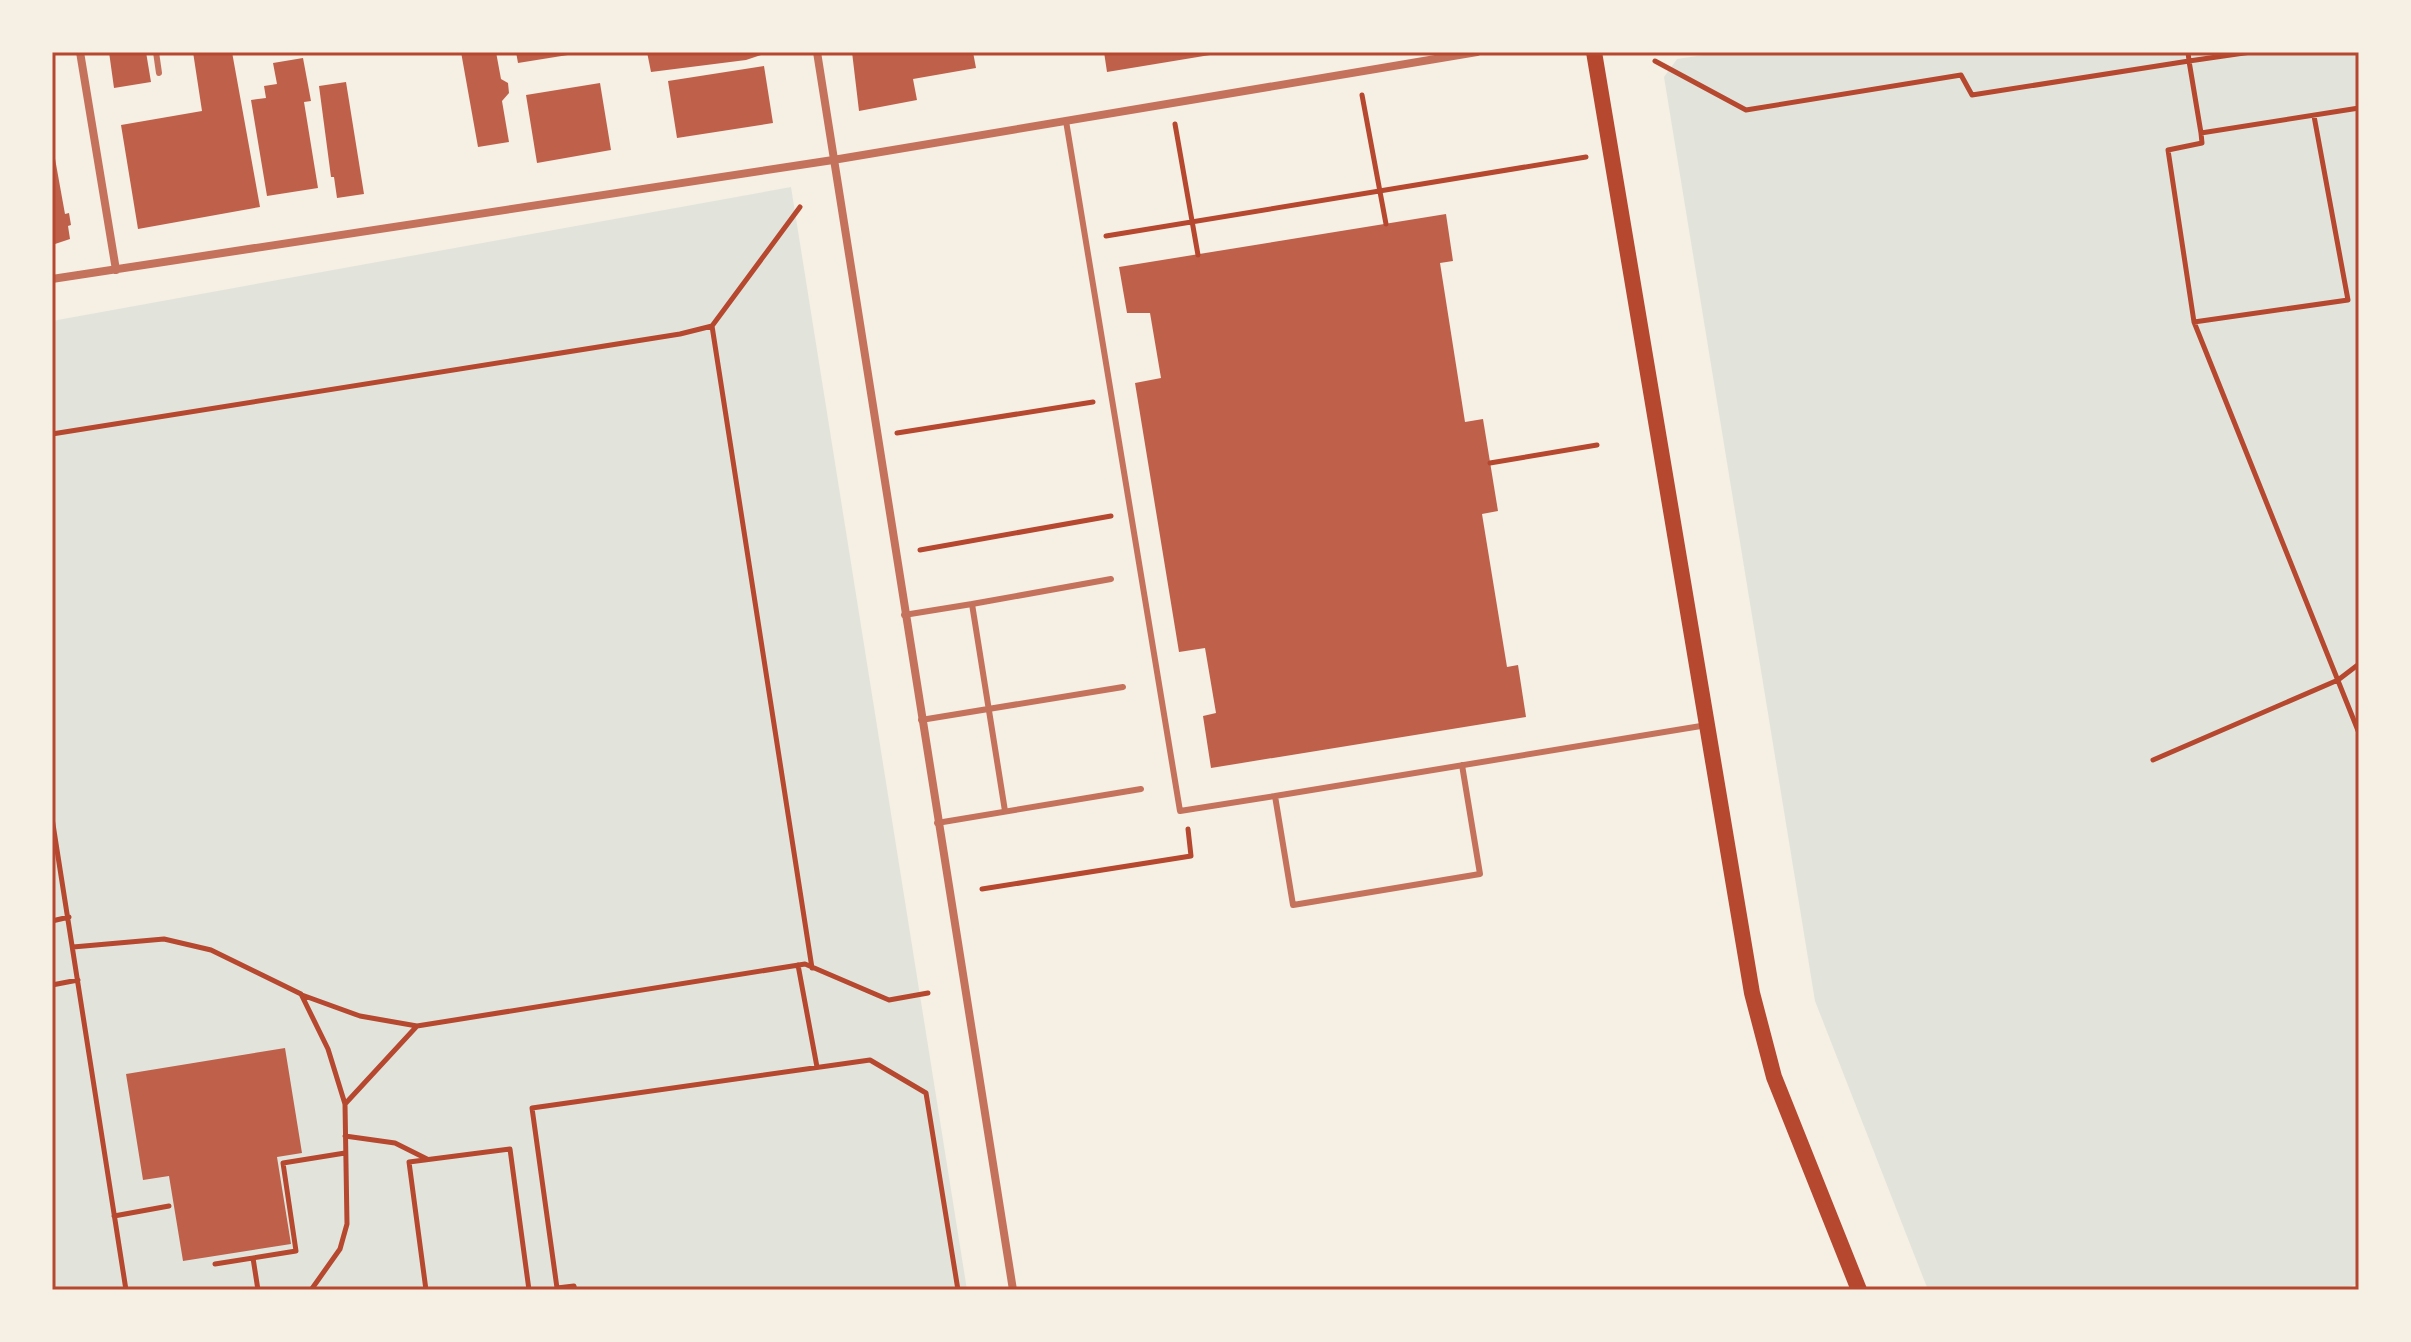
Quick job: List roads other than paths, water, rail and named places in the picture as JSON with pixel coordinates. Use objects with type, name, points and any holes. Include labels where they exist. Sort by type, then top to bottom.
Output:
[{"type":"main road","points":[[1594,52],[1752,993],[1774,1077],[1859,1290]]},
{"type":"street","points":[[80,52],[116,270]]},
{"type":"street","points":[[817,52],[1013,1290]]},
{"type":"street","points":[[52,279],[833,160],[1477,52]]},
{"type":"lane","points":[[156,52],[159,73]]},
{"type":"lane","points":[[1066,121],[1180,811],[1707,725]]},
{"type":"lane","points":[[904,615],[1111,579]]},
{"type":"lane","points":[[972,604],[1005,811]]},
{"type":"lane","points":[[921,720],[1123,687]]},
{"type":"lane","points":[[1275,796],[1293,905],[1480,874],[1462,765]]},
{"type":"lane","points":[[937,823],[1141,789]]}]
